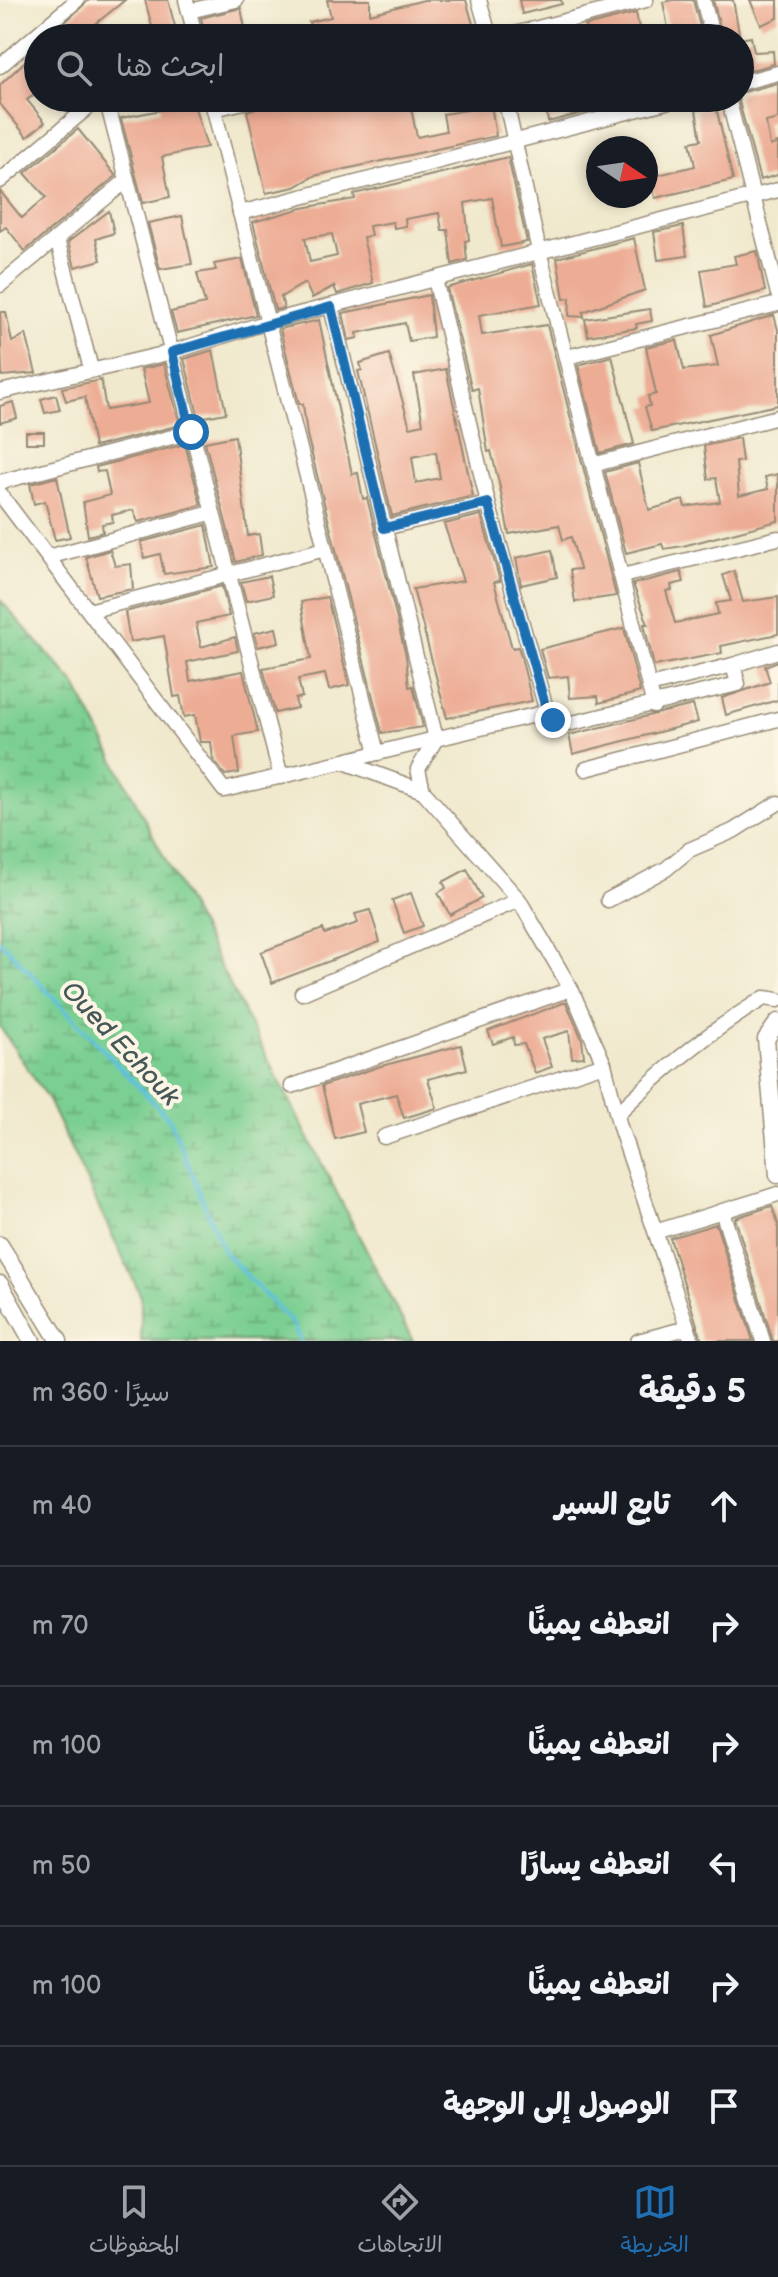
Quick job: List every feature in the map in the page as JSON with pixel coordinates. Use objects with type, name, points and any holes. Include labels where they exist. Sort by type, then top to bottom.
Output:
[{"type":"street","points":[[49,24],[77,0]]},
{"type":"street","points":[[188,6],[236,0]]},
{"type":"street","points":[[479,0],[486,24]]},
{"type":"street","points":[[553,24],[646,0]]},
{"type":"street","points":[[703,0],[709,24]]},
{"type":"street","points":[[0,66],[24,45]]},
{"type":"street","points":[[754,79],[778,73]]},
{"type":"street","points":[[0,181],[82,112]]},
{"type":"street","points":[[110,112],[281,777]]},
{"type":"street","points":[[215,112],[377,753]]},
{"type":"street","points":[[509,112],[539,251],[596,464],[654,706]]},
{"type":"street","points":[[240,213],[627,112]]},
{"type":"street","points":[[731,112],[778,294]]},
{"type":"street","points":[[0,285],[127,180]]},
{"type":"street","points":[[0,392],[172,352],[268,322],[778,190]]},
{"type":"street","points":[[57,239],[91,369]]},
{"type":"street","points":[[435,279],[488,503],[547,712],[561,724],[654,706],[738,684],[733,665]]},
{"type":"street","points":[[567,357],[778,304]]},
{"type":"street","points":[[331,307],[436,739],[418,769],[423,791]]},
{"type":"street","points":[[596,464],[778,417]]},
{"type":"street","points":[[0,482],[191,432]]},
{"type":"street","points":[[0,494],[224,790],[547,712]]},
{"type":"street","points":[[384,528],[488,503]]},
{"type":"street","points":[[48,557],[211,513]]},
{"type":"street","points":[[622,576],[778,538]]},
{"type":"street","points":[[89,611],[325,549]]},
{"type":"street","points":[[649,686],[778,651]]},
{"type":"street","points":[[586,769],[778,719]]},
{"type":"street","points":[[343,761],[423,791],[519,900],[571,989],[604,1064],[617,1114],[690,1335],[638,1341]]},
{"type":"street","points":[[608,900],[666,869],[689,850],[733,831],[778,803]]},
{"type":"street","points":[[302,993],[519,900]]},
{"type":"street","points":[[292,1086],[571,989]]},
{"type":"street","points":[[617,1114],[656,1076],[724,1022],[764,998],[778,1000]]},
{"type":"street","points":[[778,1022],[766,1039],[778,1175]]},
{"type":"street","points":[[384,1137],[604,1064]]},
{"type":"street","points":[[658,1231],[778,1194]]},
{"type":"street","points":[[722,1211],[763,1341]]},
{"type":"street","points":[[0,1245],[59,1341]]},
{"type":"street","points":[[0,1284],[32,1341]]},
{"type":"green space","points":[[0,600],[75,684],[413,1341],[141,1341],[141,1296],[47,1098],[0,1027]]},
{"type":"building","points":[[89,0],[125,0],[95,24],[63,24]]},
{"type":"building","points":[[145,0],[168,0],[174,24],[151,24]]},
{"type":"building","points":[[327,0],[370,0],[370,14],[424,0],[466,0],[473,24],[310,24],[331,17]]},
{"type":"building","points":[[519,0],[561,0],[562,4],[522,14]]},
{"type":"building","points":[[693,0],[699,24],[667,24],[663,2]]},
{"type":"building","points":[[713,0],[733,0],[737,24],[719,24]]},
{"type":"building","points":[[750,0],[778,0],[778,18],[761,25]]},
{"type":"building","points":[[241,8],[244,24],[202,24],[201,18]]},
{"type":"building","points":[[636,13],[638,24],[593,24]]},
{"type":"building","points":[[773,51],[774,64],[754,69],[754,52]]},
{"type":"building","points":[[24,62],[24,112],[37,112],[45,122],[27,137],[0,104],[0,85]]},
{"type":"building","points":[[778,83],[778,119],[766,122],[770,146],[778,143],[778,175],[760,180],[742,112],[754,112],[754,89]]},
{"type":"building","points":[[151,112],[196,112],[207,147],[162,157],[170,197],[143,203],[121,118]]},
{"type":"building","points":[[247,112],[412,112],[417,137],[446,131],[443,114],[492,112],[496,136],[314,176],[295,187],[266,193]]},
{"type":"building","points":[[546,112],[587,112],[548,122]]},
{"type":"building","points":[[696,112],[717,112],[733,180],[658,197],[658,175],[695,166],[690,142],[701,140]]},
{"type":"building","points":[[78,129],[116,176],[25,251],[6,227],[0,231],[0,191],[22,218],[46,197],[25,173]]},
{"type":"building","points":[[508,157],[527,242],[501,247],[492,198],[465,203],[469,240],[465,241],[467,260],[452,264],[448,230],[442,230],[439,213],[405,219],[406,226],[394,228],[393,222],[369,226],[371,236],[363,237],[373,283],[337,294],[334,286],[312,298],[305,283],[281,297],[284,308],[275,310],[253,222],[302,208],[355,199],[354,194]],"holes":[[[332,234],[337,256],[310,262],[305,238]]]},
{"type":"building","points":[[109,211],[114,233],[96,239],[101,260],[75,267],[68,242]]},
{"type":"building","points":[[182,216],[192,264],[160,269],[148,223]]},
{"type":"building","points":[[683,226],[687,256],[658,260],[654,232]]},
{"type":"building","points":[[634,238],[645,290],[583,312],[584,317],[569,316],[570,298],[564,299],[557,258]]},
{"type":"building","points":[[757,251],[765,291],[707,307],[701,270],[736,264],[734,256]]},
{"type":"building","points":[[242,259],[256,315],[177,333],[171,312],[205,304],[197,273],[216,270],[214,264]]},
{"type":"building","points":[[532,264],[541,304],[479,315],[482,335],[547,325],[616,596],[575,602],[570,570],[580,569],[571,537],[563,540],[559,525],[509,534],[491,451],[488,452],[478,388],[472,390],[447,288]]},
{"type":"building","points":[[429,295],[433,337],[409,341],[405,323],[357,333],[358,338],[349,340],[343,313]]},
{"type":"building","points":[[650,309],[652,321],[636,324],[637,328],[588,336],[585,319]]},
{"type":"building","points":[[0,312],[6,312],[12,342],[26,334],[36,373],[2,376]]},
{"type":"building","points":[[774,315],[778,330],[778,405],[652,431],[645,407],[650,406],[648,396],[656,394],[646,347],[677,340],[684,370],[718,366],[711,335]]},
{"type":"building","points":[[319,320],[352,474],[358,473],[363,499],[367,498],[406,656],[409,687],[413,686],[423,727],[382,733],[307,435],[303,404],[299,404],[280,329]]},
{"type":"building","points":[[213,350],[226,413],[199,418],[184,359]]},
{"type":"building","points":[[389,354],[410,427],[423,424],[414,375],[446,369],[473,496],[392,516],[358,371],[362,370],[360,363]],"holes":[[[436,452],[440,478],[416,483],[412,457]]]},
{"type":"building","points":[[612,356],[634,444],[600,453],[578,365]]},
{"type":"building","points":[[164,364],[180,425],[94,447],[85,397],[66,401],[62,388],[101,380],[106,410],[149,403],[141,369]]},
{"type":"building","points":[[56,395],[60,410],[45,413],[41,399]]},
{"type":"building","points":[[13,402],[17,418],[0,423],[0,406]]},
{"type":"building","points":[[26,432],[44,432],[44,443],[26,443]]},
{"type":"building","points":[[235,436],[248,536],[259,534],[262,555],[236,562],[205,442]]},
{"type":"building","points":[[739,438],[742,461],[736,462],[739,496],[768,489],[765,477],[778,474],[778,521],[683,546],[664,549],[662,544],[626,553],[605,472],[638,463],[649,510],[683,500],[685,507],[720,502],[716,478],[708,479],[704,446]]},
{"type":"building","points":[[185,444],[201,505],[138,522],[133,510],[112,515],[113,522],[102,524],[103,532],[88,536],[83,502],[110,495],[105,471],[97,472],[96,467]]},
{"type":"building","points":[[57,477],[70,537],[55,540],[45,501],[34,504],[30,484]]},
{"type":"building","points":[[481,515],[500,581],[494,582],[512,648],[518,647],[532,701],[447,718],[413,589],[463,581],[444,524]]},
{"type":"building","points":[[206,525],[214,567],[164,574],[160,554],[144,558],[141,542]]},
{"type":"building","points":[[110,550],[115,566],[131,564],[133,589],[97,596],[86,557]]},
{"type":"building","points":[[552,550],[557,577],[521,585],[516,558]]},
{"type":"building","points":[[734,571],[743,602],[778,597],[778,634],[721,646],[722,653],[654,666],[644,624],[648,624],[633,584],[681,572],[684,582],[671,585],[672,590],[666,591],[675,623],[718,614],[716,603],[731,601],[723,575]]},
{"type":"building","points":[[269,576],[273,595],[246,601],[241,582]]},
{"type":"building","points":[[222,586],[229,616],[196,623],[201,647],[235,637],[238,651],[187,662],[190,681],[243,671],[258,732],[234,736],[239,773],[225,775],[213,759],[211,742],[200,742],[195,715],[184,717],[180,696],[174,697],[164,636],[130,642],[125,612]]},
{"type":"building","points":[[327,597],[349,685],[329,690],[325,674],[298,679],[302,697],[295,699],[297,708],[275,713],[263,668],[311,659],[301,602]]},
{"type":"building","points":[[276,628],[279,642],[258,647],[254,633]]},
{"type":"building","points":[[624,628],[640,692],[599,703],[598,696],[570,698],[568,676],[548,678],[540,649]]},
{"type":"building","points":[[778,661],[778,700],[726,715],[722,698],[770,682],[765,666]]},
{"type":"building","points":[[693,705],[698,722],[573,754],[569,735]]},
{"type":"building","points":[[467,869],[482,898],[450,915],[438,893],[446,888],[443,882]]},
{"type":"building","points":[[411,893],[423,926],[404,933],[392,900]]},
{"type":"building","points":[[370,910],[380,942],[272,983],[261,952],[323,929],[325,934],[358,923],[355,914]]},
{"type":"building","points":[[566,1002],[582,1039],[584,1057],[572,1058],[569,1031],[542,1039],[552,1067],[535,1073],[524,1044],[514,1045],[513,1037],[493,1044],[488,1031]]},
{"type":"building","points":[[461,1045],[467,1069],[428,1079],[437,1108],[404,1118],[396,1094],[357,1104],[364,1132],[335,1139],[322,1086],[381,1066]]},
{"type":"building","points":[[772,1206],[778,1224],[778,1341],[773,1341],[735,1218]]},
{"type":"building","points":[[716,1224],[753,1341],[702,1341],[670,1238]]},
{"type":"waterway","name":"Oued Echouk","points":[[0,941],[170,1120],[224,1252],[293,1324],[300,1341]]},
{"type":"route","points":[[191,432],[172,352],[268,322],[331,307],[384,528],[488,503],[547,712],[553,720]]}]
